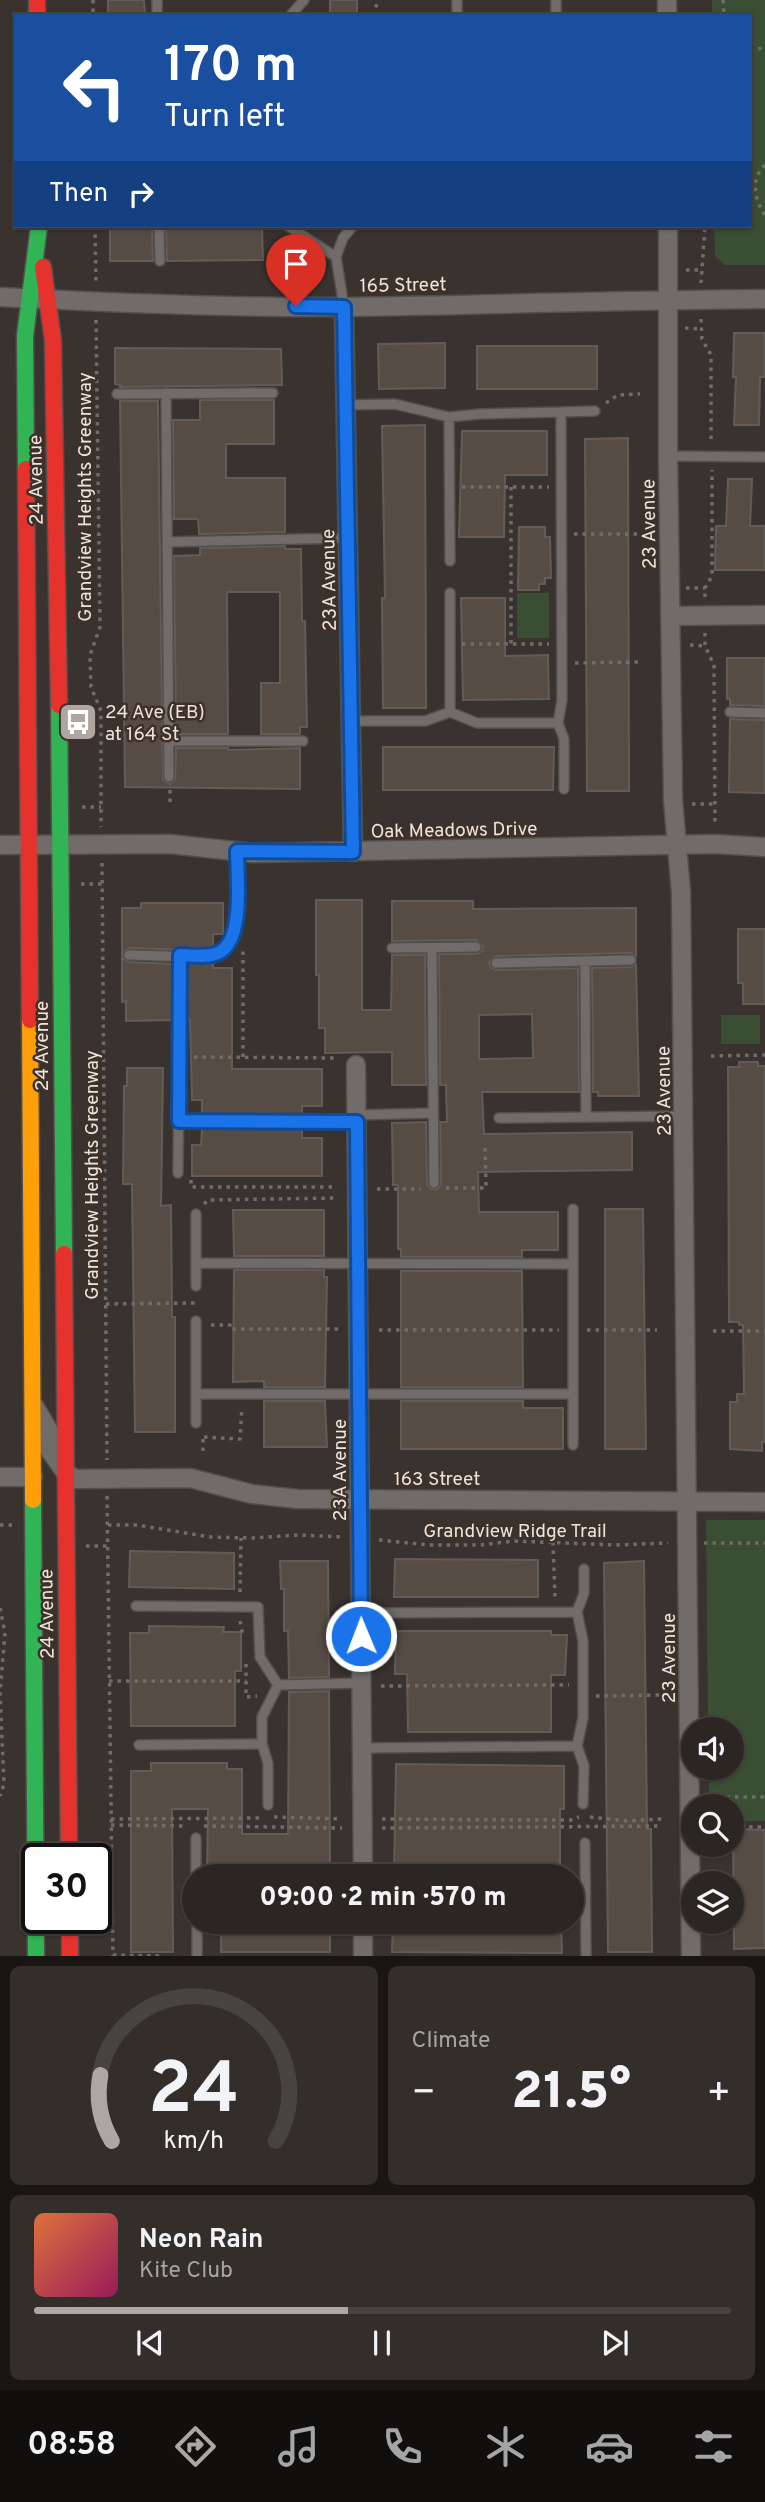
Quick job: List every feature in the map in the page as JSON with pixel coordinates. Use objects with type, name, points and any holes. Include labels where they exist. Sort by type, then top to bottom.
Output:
[{"type":"main road","name":"24 Avenue","points":[[36,1956],[25,336],[38,299],[38,231]]},
{"type":"main road","name":"24 Avenue","points":[[38,299],[53,341],[54,369],[61,845],[69,1843]]},
{"type":"main road","points":[[69,1934],[70,1956]]},
{"type":"street","name":"23 Avenue","points":[[668,228],[673,800],[681,892],[684,1116],[691,1956]]},
{"type":"street","name":"165 Street","points":[[0,297],[96,302],[344,307],[765,299]]},
{"type":"street","name":"23A Avenue","points":[[344,307],[353,852]]},
{"type":"street","points":[[670,616],[765,615]]},
{"type":"street","name":"Oak Meadows Drive","points":[[0,845],[170,845],[237,851],[353,852],[676,845],[765,847]]},
{"type":"street","name":"23A Avenue","points":[[356,1065],[363,1864]]},
{"type":"street","points":[[32,1404],[49,1431],[49,1449],[66,1474]]},
{"type":"street","name":"163 Street","points":[[66,1474],[75,1479],[190,1478],[252,1494],[298,1499],[765,1502]]},
{"type":"street","points":[[0,1477],[33,1477]]},
{"type":"street","points":[[363,1934],[363,1956]]},
{"type":"lane","points":[[292,14],[304,0]]},
{"type":"lane","points":[[159,228],[160,261]]},
{"type":"lane","points":[[291,228],[336,257]]},
{"type":"lane","points":[[344,307],[336,257],[343,238],[351,228]]},
{"type":"lane","points":[[166,393],[170,777]]},
{"type":"lane","points":[[117,394],[273,393]]},
{"type":"lane","points":[[346,405],[395,404],[449,417],[595,411]]},
{"type":"lane","points":[[561,412],[562,700],[558,723],[564,739],[564,789]]},
{"type":"lane","points":[[449,417],[450,561]]},
{"type":"lane","points":[[668,456],[765,457]]},
{"type":"lane","points":[[167,542],[348,538]]},
{"type":"lane","points":[[450,593],[450,712]]},
{"type":"lane","points":[[351,722],[425,721],[450,712],[477,723],[558,723]]},
{"type":"lane","points":[[730,712],[765,713]]},
{"type":"lane","points":[[170,741],[303,741]]},
{"type":"lane","points":[[128,955],[211,955],[224,949],[232,937],[237,911],[237,851]]},
{"type":"lane","points":[[392,948],[476,947]]},
{"type":"lane","points":[[432,948],[434,1184]]},
{"type":"lane","points":[[178,1173],[180,955]]},
{"type":"lane","points":[[496,963],[631,960]]},
{"type":"lane","points":[[585,961],[586,1117]]},
{"type":"lane","points":[[179,1121],[357,1119],[433,1112]]},
{"type":"lane","points":[[499,1118],[684,1116]]},
{"type":"lane","points":[[573,1209],[573,1445]]},
{"type":"lane","points":[[196,1286],[197,1214]]},
{"type":"lane","points":[[196,1263],[573,1264]]},
{"type":"lane","points":[[196,1323],[196,1423]]},
{"type":"lane","points":[[196,1394],[573,1394]]},
{"type":"lane","points":[[583,1804],[584,1766],[577,1746],[583,1718],[583,1641],[577,1612],[584,1593],[584,1569]]},
{"type":"lane","points":[[136,1606],[258,1607],[260,1657],[278,1685]]},
{"type":"lane","points":[[360,1613],[577,1612]]},
{"type":"lane","points":[[278,1685],[361,1683]]},
{"type":"lane","points":[[268,1805],[268,1763],[262,1744],[262,1717],[278,1685]]},
{"type":"lane","points":[[139,1745],[262,1744]]},
{"type":"lane","points":[[362,1748],[577,1746]]},
{"type":"lane","points":[[196,1864],[197,1838]]},
{"type":"lane","points":[[585,1843],[586,1956]]},
{"type":"lane","points":[[197,1934],[197,1956]]},
{"type":"path","points":[[765,165],[757,172],[755,195],[765,215]]},
{"type":"path","points":[[752,167],[757,172]]},
{"type":"path","name":"Grandview Heights Greenway","points":[[95,228],[100,627],[90,655],[91,687],[101,711],[101,807]]},
{"type":"path","points":[[701,284],[705,228]]},
{"type":"path","points":[[684,270],[701,270]]},
{"type":"path","points":[[683,328],[702,329]]},
{"type":"path","points":[[595,411],[618,395],[640,394]]},
{"type":"path","points":[[449,487],[562,487]]},
{"type":"path","points":[[511,487],[511,644]]},
{"type":"path","points":[[562,534],[642,534]]},
{"type":"path","points":[[684,588],[705,588]]},
{"type":"path","points":[[705,628],[705,646],[714,665],[716,831]]},
{"type":"path","points":[[450,645],[562,644]]},
{"type":"path","points":[[684,645],[705,646]]},
{"type":"path","points":[[562,663],[643,662]]},
{"type":"path","points":[[684,804],[715,804]]},
{"type":"path","name":"Grandview Heights Greenway","points":[[103,884],[107,1466]]},
{"type":"path","points":[[237,911],[244,934],[243,1057]]},
{"type":"path","points":[[711,1056],[765,1055]]},
{"type":"path","points":[[179,1057],[335,1058]]},
{"type":"path","points":[[178,1173],[185,1179],[191,1179],[191,1187],[337,1187]]},
{"type":"path","points":[[197,1214],[208,1200],[337,1198]]},
{"type":"path","points":[[106,1304],[196,1303],[196,1286]]},
{"type":"path","points":[[196,1323],[230,1325],[230,1329],[338,1329]]},
{"type":"path","points":[[379,1330],[563,1330]]},
{"type":"path","points":[[582,1330],[657,1330]]},
{"type":"path","points":[[713,1331],[765,1331]]},
{"type":"path","points":[[204,1437],[240,1439],[243,1394]]},
{"type":"path","points":[[107,1493],[113,1955],[163,1956]]},
{"type":"path","points":[[0,1525],[13,1525]]},
{"type":"path","points":[[108,1525],[137,1525],[210,1537],[298,1535],[349,1538]]},
{"type":"path","points":[[240,1597],[241,1538]]},
{"type":"path","name":"Grandview Ridge Trail","points":[[371,1539],[429,1545],[481,1545],[514,1541],[660,1544]]},
{"type":"path","points":[[716,1543],[765,1543]]},
{"type":"path","points":[[83,1546],[108,1546]]},
{"type":"path","points":[[0,1608],[5,1633],[0,1692],[4,1784],[0,1796]]},
{"type":"path","points":[[109,1681],[246,1681]]},
{"type":"path","points":[[381,1686],[571,1685]]},
{"type":"path","points":[[744,1797],[765,1797]]},
{"type":"path","points":[[382,1819],[571,1820],[582,1816],[628,1821],[662,1819]]},
{"type":"path","points":[[111,1819],[342,1819]]},
{"type":"path","points":[[111,1825],[342,1828]]},
{"type":"path","points":[[382,1828],[661,1826]]},
{"type":"path","points":[[744,1827],[765,1827]]},
{"type":"green space","points":[[712,0],[765,0],[765,265],[725,265],[715,256],[714,228],[752,228],[752,14],[712,14]]},
{"type":"green space","points":[[517,593],[549,593],[549,638],[517,638]]},
{"type":"green space","points":[[721,1015],[760,1015],[760,1044],[721,1044]]},
{"type":"green space","points":[[706,1520],[765,1520],[765,1821],[744,1821],[744,1794],[709,1794],[709,1780],[744,1780],[744,1717],[708,1717]]},
{"type":"building","points":[[108,0],[144,0],[145,14],[108,14]]},
{"type":"building","points":[[330,0],[357,0],[357,14],[330,14]]},
{"type":"building","points":[[110,228],[152,228],[153,261],[110,261]]},
{"type":"building","points":[[166,228],[262,228],[263,260],[167,261]]},
{"type":"building","points":[[734,333],[765,333],[765,377],[760,377],[759,425],[734,425]]},
{"type":"building","points":[[445,343],[445,388],[379,389],[378,344]]},
{"type":"building","points":[[477,346],[597,346],[597,389],[477,389]]},
{"type":"building","points":[[115,348],[281,349],[282,385],[120,387],[115,384]]},
{"type":"building","points":[[200,400],[274,400],[274,444],[226,444],[226,478],[285,478],[285,532],[199,534],[198,519],[174,519],[173,420],[200,420]]},
{"type":"building","points":[[120,401],[158,401],[163,780],[170,784],[175,780],[176,748],[300,748],[300,789],[125,787]]},
{"type":"building","points":[[425,425],[426,708],[383,708],[382,598],[385,598],[382,426]]},
{"type":"building","points":[[462,431],[547,431],[547,475],[505,475],[504,537],[459,537]]},
{"type":"building","points":[[628,438],[629,791],[587,791],[585,439]]},
{"type":"building","points":[[728,479],[752,479],[750,526],[765,526],[765,570],[715,570],[716,526],[726,526]]},
{"type":"building","points":[[519,527],[545,527],[545,537],[550,537],[551,578],[545,578],[545,584],[539,584],[539,590],[518,590]]},
{"type":"building","points":[[285,546],[285,549],[301,549],[307,727],[300,727],[300,734],[261,734],[261,683],[280,683],[280,592],[227,592],[228,734],[176,734],[174,556],[200,555],[200,548]]},
{"type":"building","points":[[461,598],[505,598],[505,656],[548,655],[549,699],[463,700]]},
{"type":"building","points":[[727,658],[765,658],[765,706],[730,705],[730,699],[727,699]]},
{"type":"building","points":[[730,719],[765,720],[765,793],[729,792]]},
{"type":"building","points":[[383,747],[554,747],[553,790],[383,790]]},
{"type":"building","points":[[316,900],[362,900],[362,1010],[391,1010],[392,955],[425,955],[426,1085],[392,1085],[392,1052],[325,1053],[325,1028],[319,1028]]},
{"type":"building","points":[[392,901],[473,901],[473,909],[636,908],[636,956],[631,953],[496,956],[489,962],[490,967],[496,970],[578,968],[579,1092],[482,1092],[484,1134],[632,1132],[632,1170],[478,1172],[479,1212],[558,1212],[558,1250],[522,1250],[522,1257],[401,1257],[401,1249],[398,1249],[398,1185],[393,1185],[392,1123],[426,1122],[427,1184],[431,1189],[438,1189],[441,1183],[440,1122],[447,1122],[446,1085],[440,1085],[439,954],[477,954],[482,951],[483,946],[476,940],[392,941]],"holes":[[[532,1014],[533,1058],[479,1059],[479,1015]]]},
{"type":"building","points":[[141,903],[223,903],[223,934],[213,934],[213,947],[191,950],[129,948],[123,952],[123,958],[128,962],[173,964],[172,1020],[126,1021],[126,1001],[122,1002],[122,908],[141,908]]},
{"type":"building","points":[[738,929],[765,929],[765,1004],[743,1004],[743,983],[738,983]]},
{"type":"building","points":[[213,962],[213,968],[232,968],[232,1069],[322,1069],[322,1106],[302,1106],[302,1115],[202,1114],[202,1100],[192,1100],[190,1020],[186,1020],[187,964]]},
{"type":"building","points":[[636,964],[639,1096],[598,1096],[598,1092],[593,1092],[592,968],[631,967]]},
{"type":"building","points":[[739,1062],[758,1062],[758,1066],[765,1066],[765,1442],[762,1442],[762,1451],[730,1449],[730,1402],[737,1402],[737,1394],[744,1394],[743,1325],[729,1322],[728,1067],[739,1067]]},
{"type":"building","points":[[127,1068],[163,1068],[161,1206],[171,1205],[175,1432],[135,1432],[132,1184],[123,1184],[124,1086],[127,1086]]},
{"type":"building","points":[[202,1128],[302,1129],[302,1138],[322,1138],[322,1176],[192,1176],[192,1145],[201,1145]]},
{"type":"building","points":[[605,1209],[643,1209],[646,1449],[605,1449]]},
{"type":"building","points":[[233,1210],[324,1210],[324,1256],[234,1256]]},
{"type":"building","points":[[234,1270],[324,1270],[324,1277],[327,1277],[325,1387],[264,1387],[264,1381],[233,1382]]},
{"type":"building","points":[[401,1271],[522,1271],[523,1387],[401,1387]]},
{"type":"building","points":[[264,1401],[325,1401],[327,1447],[264,1447]]},
{"type":"building","points":[[401,1401],[523,1401],[523,1408],[563,1408],[563,1449],[401,1449]]},
{"type":"building","points":[[130,1551],[234,1553],[234,1589],[129,1587]]},
{"type":"building","points":[[395,1559],[538,1560],[538,1597],[394,1597]]},
{"type":"building","points":[[280,1561],[328,1561],[329,1677],[289,1678],[288,1631],[284,1631],[284,1589],[281,1589]]},
{"type":"building","points":[[644,1561],[647,1829],[651,1829],[652,1952],[608,1952],[604,1563]]},
{"type":"building","points":[[149,1626],[224,1627],[223,1632],[241,1632],[241,1671],[235,1671],[235,1726],[131,1726],[130,1633],[149,1633]]},
{"type":"building","points":[[396,1631],[551,1631],[551,1635],[567,1635],[565,1675],[551,1675],[551,1732],[408,1732],[407,1674],[395,1674]]},
{"type":"building","points":[[329,1691],[330,1864],[207,1864],[208,1809],[172,1809],[173,1952],[131,1952],[131,1771],[151,1771],[151,1763],[227,1763],[227,1769],[242,1769],[242,1834],[288,1834],[289,1692]]},
{"type":"building","points":[[396,1764],[564,1766],[564,1809],[560,1809],[560,1864],[394,1864]]},
{"type":"building","points":[[744,1829],[765,1830],[765,1948],[734,1949],[734,1934],[744,1934],[744,1871],[733,1871],[733,1857],[744,1857]]},
{"type":"building","points":[[221,1934],[330,1934],[330,1952],[221,1952]]},
{"type":"building","points":[[393,1934],[561,1934],[562,1953],[392,1952]]},
{"type":"traffic: fast","points":[[26,469],[25,336],[39,228]]},
{"type":"traffic: fast","points":[[59,705],[64,1254]]},
{"type":"traffic: fast","points":[[33,1500],[36,1956]]},
{"type":"traffic: slow","points":[[30,1020],[33,1500]]},
{"type":"traffic: jam","points":[[37,0],[37,14]]},
{"type":"traffic: jam","points":[[43,267],[53,341],[59,705]]},
{"type":"traffic: jam","points":[[26,469],[30,1020]]},
{"type":"traffic: jam","points":[[64,1254],[69,1843]]},
{"type":"traffic: jam","points":[[70,1934],[70,1956]]},
{"type":"place","name":"24 Ave (EB) at 164 St","points":[[78,722]]},
{"type":"route","points":[[296,306],[344,307],[353,852],[237,851],[237,911],[235,928],[229,943],[219,953],[211,955],[180,955],[179,1121],[357,1122],[361,1636]]}]
